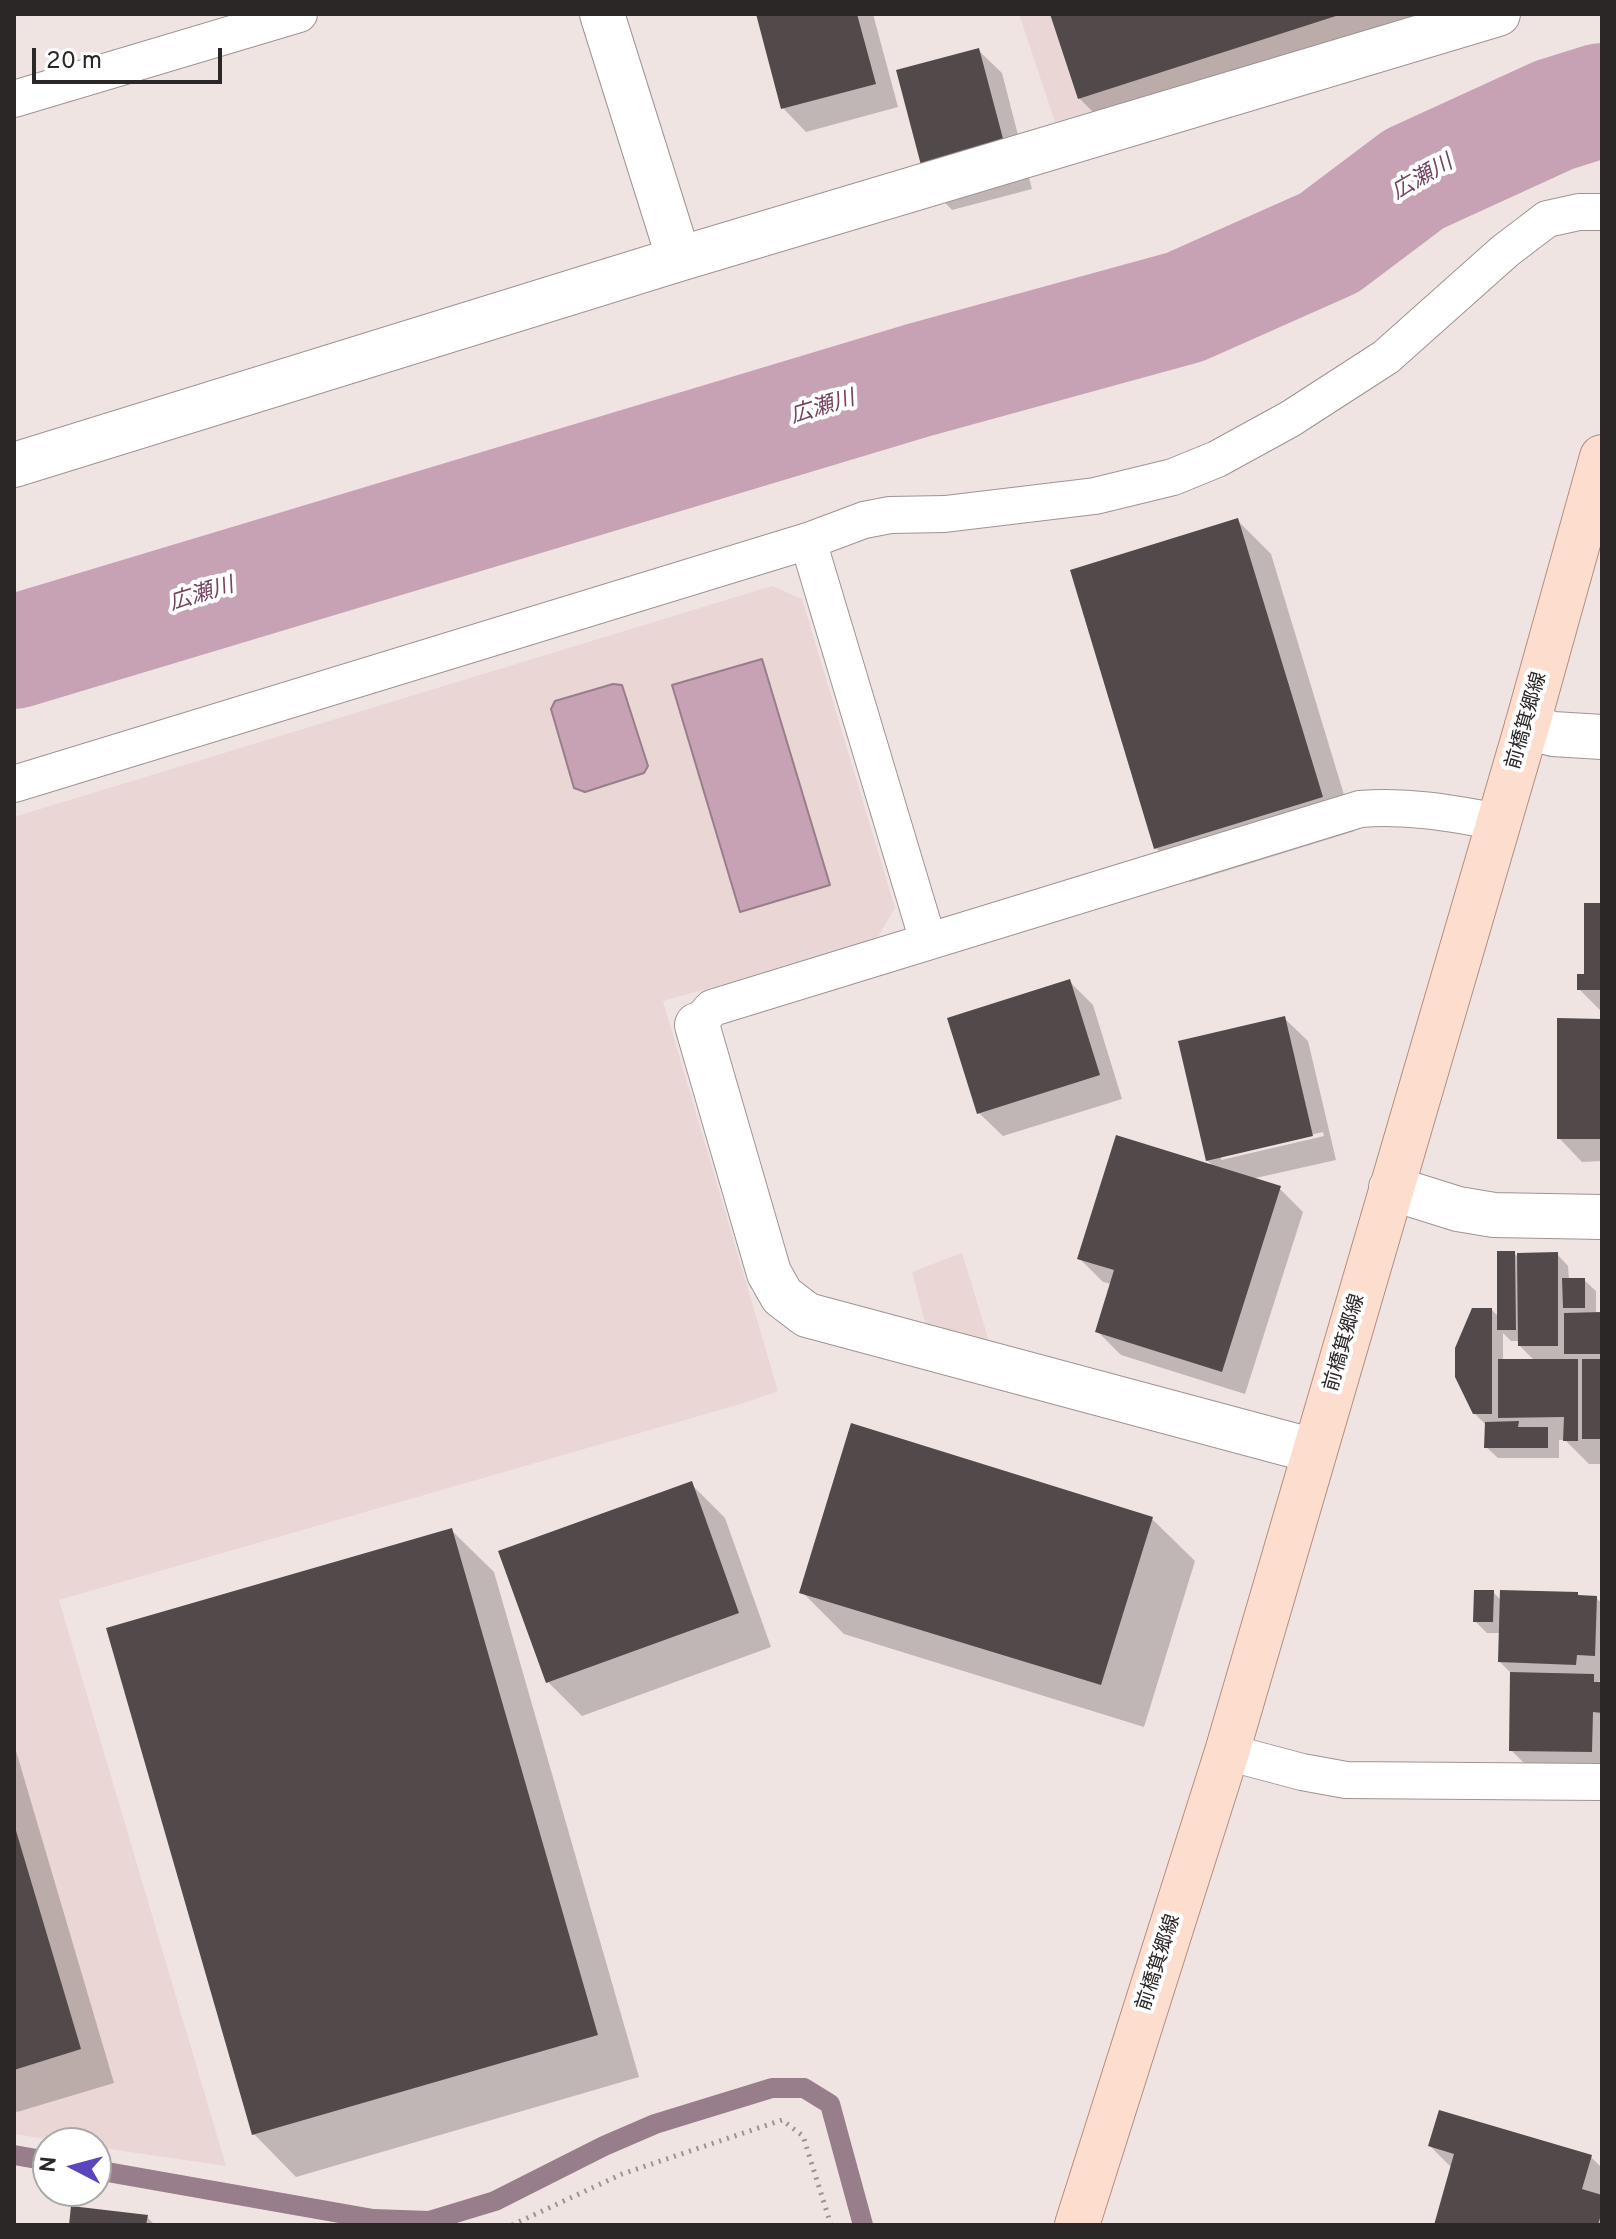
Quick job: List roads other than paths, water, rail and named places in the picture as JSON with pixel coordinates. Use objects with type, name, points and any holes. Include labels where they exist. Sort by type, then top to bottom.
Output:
[{"type":"main road","name":"前橋箕郷線","points":[[1077,2225],[1227,1752],[1527,726],[1602,457]]},
{"type":"street","points":[[602,14],[679,259]]},
{"type":"street","points":[[14,465],[679,259],[1493,15]]},
{"type":"street","points":[[1527,726],[1553,734],[1602,737]]},
{"type":"street","points":[[697,1025],[769,1273],[782,1296],[807,1315],[1314,1451]]},
{"type":"street","points":[[1391,1188],[1458,1209],[1494,1215],[1602,1217]]},
{"type":"lane","points":[[14,99],[299,14]]},
{"type":"lane","points":[[14,784],[808,541],[864,520],[890,515],[945,514],[1095,496],[1173,477],[1217,459],[1290,419],[1386,357],[1505,251],[1547,219],[1579,212],[1602,212]]},
{"type":"lane","points":[[808,541],[928,941]]},
{"type":"lane","points":[[697,1025],[712,1008],[1360,809],[1394,806],[1429,809],[1498,822]]},
{"type":"lane","points":[[1227,1752],[1346,1780],[1602,1782]]},
{"type":"waterway","name":"広瀬川","points":[[14,652],[919,380],[1185,307],[1329,243],[1414,179],[1554,115],[1602,100]]},
{"type":"waterway","points":[[112,2173],[373,2219],[429,2221],[495,2201],[655,2124],[772,2088],[804,2088],[830,2104],[863,2225]]},
{"type":"waterway","points":[[14,2155],[32,2158]]}]
